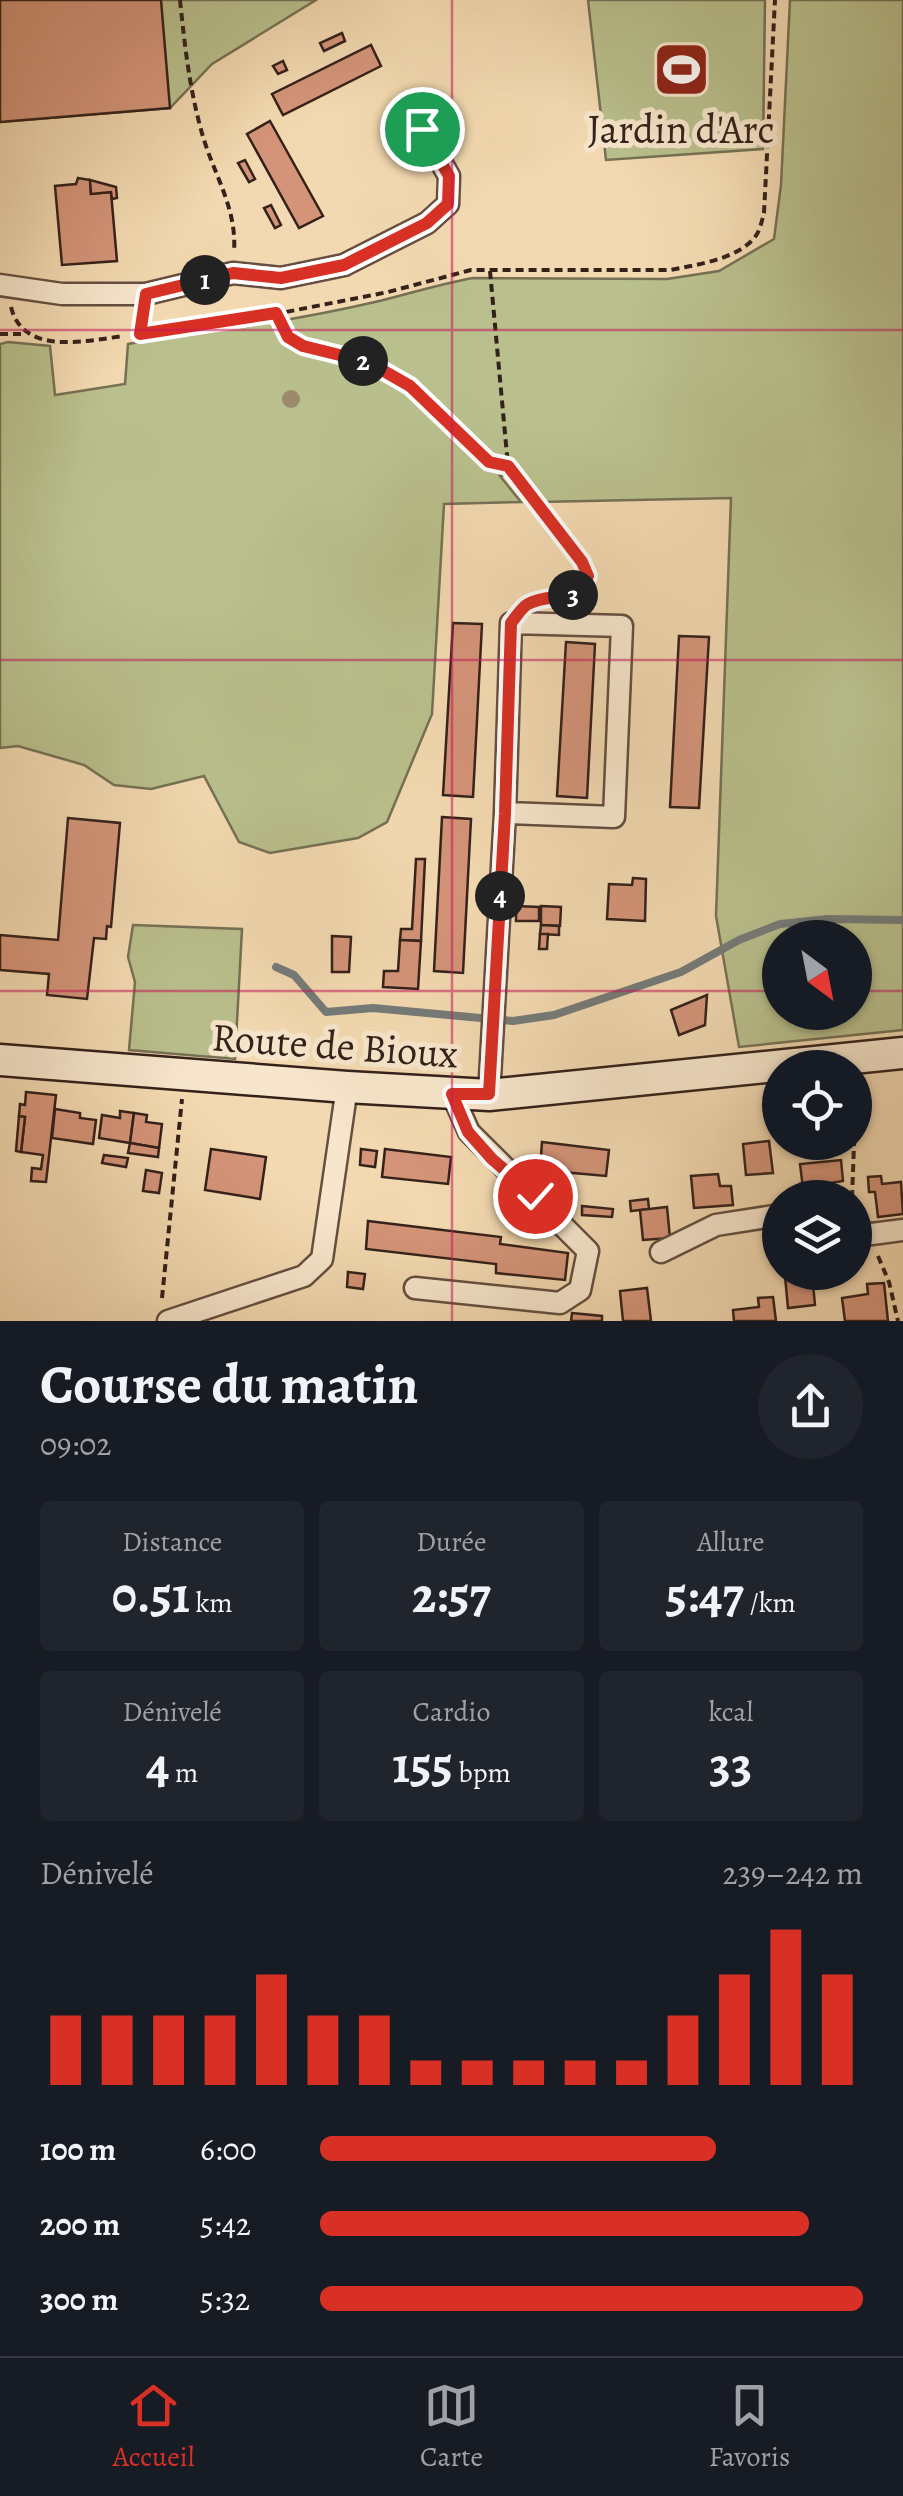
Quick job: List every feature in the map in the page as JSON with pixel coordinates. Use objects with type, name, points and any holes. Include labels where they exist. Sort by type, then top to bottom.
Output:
[{"type":"main road","name":"Route de Bioux","points":[[0,1060],[348,1088],[489,1094],[903,1053]]},
{"type":"street","points":[[6,291],[146,294],[233,273],[281,278],[344,265],[427,223],[448,204],[449,176],[422,129]]},
{"type":"street","points":[[489,1094],[511,623],[622,626],[614,817],[505,814]]},
{"type":"street","points":[[165,1311],[304,1276],[322,1260],[348,1088]]},
{"type":"street","points":[[414,1288],[560,1303],[580,1290],[588,1251],[468,1132],[452,1094]]},
{"type":"street","points":[[661,1252],[716,1225],[762,1218]]},
{"type":"street","points":[[872,1232],[903,1230]]},
{"type":"lane","points":[[140,334],[146,294]]},
{"type":"path","points":[[180,0],[187,74],[204,142],[229,200],[235,244],[233,273]]},
{"type":"path","points":[[0,334],[27,334],[62,344],[276,313],[388,292],[471,270],[670,270],[735,252],[756,236],[764,213],[774,0]]},
{"type":"path","points":[[490,271],[508,466],[582,562],[588,576],[583,589],[575,594],[526,604],[511,623]]},
{"type":"path","points":[[6,291],[15,321],[27,334]]},
{"type":"path","points":[[276,313],[288,337],[303,346],[368,362],[410,386],[489,462],[508,466]]},
{"type":"path","points":[[165,1311],[184,1074]]},
{"type":"path","points":[[872,1251],[889,1282],[898,1321]]},
{"type":"green space","points":[[0,0],[316,0],[212,64],[170,108],[0,122]]},
{"type":"green space","name":"Jardin d'Arc","points":[[588,0],[765,0],[763,149],[606,160]]},
{"type":"green space","points":[[790,0],[903,0],[903,1030],[739,1047],[716,916],[731,498],[539,502],[516,474],[500,476],[521,502],[444,504],[432,714],[387,822],[358,838],[270,853],[239,842],[204,776],[151,789],[114,785],[84,765],[18,746],[0,748],[0,344],[50,346],[55,395],[125,384],[128,344],[313,315],[473,278],[667,279],[719,271],[774,239],[781,185]]},
{"type":"green space","points":[[133,925],[242,929],[235,1059],[129,1050],[135,982],[128,957]]},
{"type":"building","points":[[0,0],[161,0],[170,108],[0,122]]},
{"type":"building","points":[[342,33],[345,41],[324,51],[320,43]]},
{"type":"building","points":[[371,45],[381,66],[283,115],[272,94]]},
{"type":"building","points":[[283,61],[287,70],[278,74],[273,66]]},
{"type":"building","points":[[270,121],[323,216],[299,228],[247,134]]},
{"type":"building","points":[[245,160],[255,179],[249,182],[238,163]]},
{"type":"building","points":[[78,178],[90,180],[91,194],[111,192],[117,261],[62,265],[55,186],[76,184]]},
{"type":"building","points":[[90,180],[116,187],[117,198],[112,199],[111,192],[91,194]]},
{"type":"building","points":[[271,205],[281,225],[275,228],[264,208]]},
{"type":"building","points":[[453,623],[482,624],[473,797],[443,795]]},
{"type":"building","points":[[679,636],[709,637],[699,808],[670,807]]},
{"type":"building","points":[[566,642],[595,644],[587,798],[557,796]]},
{"type":"building","points":[[442,817],[471,819],[463,973],[434,971]]},
{"type":"building","points":[[68,818],[120,823],[111,927],[107,926],[106,939],[94,938],[87,999],[47,995],[49,974],[0,970],[0,935],[58,940]]},
{"type":"building","points":[[416,859],[425,859],[421,941],[400,940],[401,929],[412,929]]},
{"type":"building","points":[[633,878],[646,879],[645,921],[607,919],[609,884],[632,885]]},
{"type":"building","points":[[516,906],[539,907],[539,921],[516,921]]},
{"type":"building","points":[[541,906],[561,907],[560,926],[541,925]]},
{"type":"building","points":[[541,925],[559,926],[559,935],[540,934]]},
{"type":"building","points":[[540,934],[548,934],[547,949],[539,949]]},
{"type":"building","points":[[332,936],[351,937],[349,972],[332,972]]},
{"type":"building","points":[[400,940],[421,941],[418,989],[383,987],[384,971],[398,971]]},
{"type":"building","points":[[707,995],[705,1025],[679,1035],[671,1010]]},
{"type":"building","points":[[26,1092],[56,1095],[46,1182],[31,1181],[32,1168],[41,1169],[43,1155],[21,1152],[25,1117],[19,1116],[20,1104],[25,1105]]},
{"type":"building","points":[[55,1109],[96,1120],[93,1144],[52,1138]]},
{"type":"building","points":[[120,1111],[134,1113],[130,1143],[99,1138],[102,1115],[120,1118]]},
{"type":"building","points":[[134,1113],[147,1115],[146,1122],[162,1124],[159,1148],[130,1143]]},
{"type":"building","points":[[19,1116],[25,1117],[21,1152],[16,1151]]},
{"type":"building","points":[[542,1142],[609,1150],[606,1176],[540,1170]]},
{"type":"building","points":[[762,1142],[762,1160],[771,1160],[773,1173],[746,1175],[743,1144]]},
{"type":"building","points":[[130,1143],[159,1148],[158,1157],[128,1153]]},
{"type":"building","points":[[211,1149],[266,1157],[260,1199],[205,1190]]},
{"type":"building","points":[[361,1149],[377,1151],[375,1167],[360,1165]]},
{"type":"building","points":[[385,1149],[451,1157],[448,1184],[382,1177]]},
{"type":"building","points":[[104,1155],[128,1158],[126,1167],[102,1163]]},
{"type":"building","points":[[841,1160],[843,1180],[802,1180],[800,1164]]},
{"type":"building","points":[[146,1170],[162,1173],[159,1193],[143,1191]]},
{"type":"building","points":[[718,1174],[720,1186],[731,1186],[733,1205],[694,1208],[691,1176]]},
{"type":"building","points":[[881,1176],[882,1184],[901,1182],[903,1214],[878,1217],[872,1180],[868,1177]]},
{"type":"building","points":[[648,1199],[649,1209],[631,1211],[630,1201]]},
{"type":"building","points":[[582,1206],[613,1209],[612,1217],[582,1215]]},
{"type":"building","points":[[667,1207],[670,1238],[643,1240],[640,1210]]},
{"type":"building","points":[[368,1221],[501,1237],[500,1244],[568,1253],[565,1280],[496,1273],[496,1264],[366,1249]]},
{"type":"building","points":[[348,1272],[365,1274],[363,1289],[347,1287]]},
{"type":"building","points":[[884,1283],[888,1321],[845,1321],[842,1298],[868,1294],[872,1284]]},
{"type":"building","points":[[647,1288],[651,1321],[623,1321],[620,1291]]},
{"type":"building","points":[[786,1290],[814,1290],[815,1305],[788,1308]]},
{"type":"building","points":[[773,1297],[776,1321],[734,1321],[733,1310],[759,1307],[758,1298]]},
{"type":"building","points":[[572,1313],[602,1316],[602,1321],[571,1321]]},
{"type":"waterway","points":[[276,967],[294,975],[326,1012],[373,1008],[513,1021],[554,1015],[681,972],[739,940],[780,924],[828,919],[903,920]]},
{"type":"place","name":"Jardin d'Arc","points":[[681,70]]},
{"type":"route","points":[[422,129],[449,176],[448,204],[427,223],[344,265],[281,278],[233,273],[146,294],[140,334],[276,313],[288,337],[303,346],[368,362],[410,386],[489,462],[508,466],[582,562],[588,576],[583,589],[526,604],[511,623],[489,1094],[452,1094],[468,1132],[535,1196]]}]
